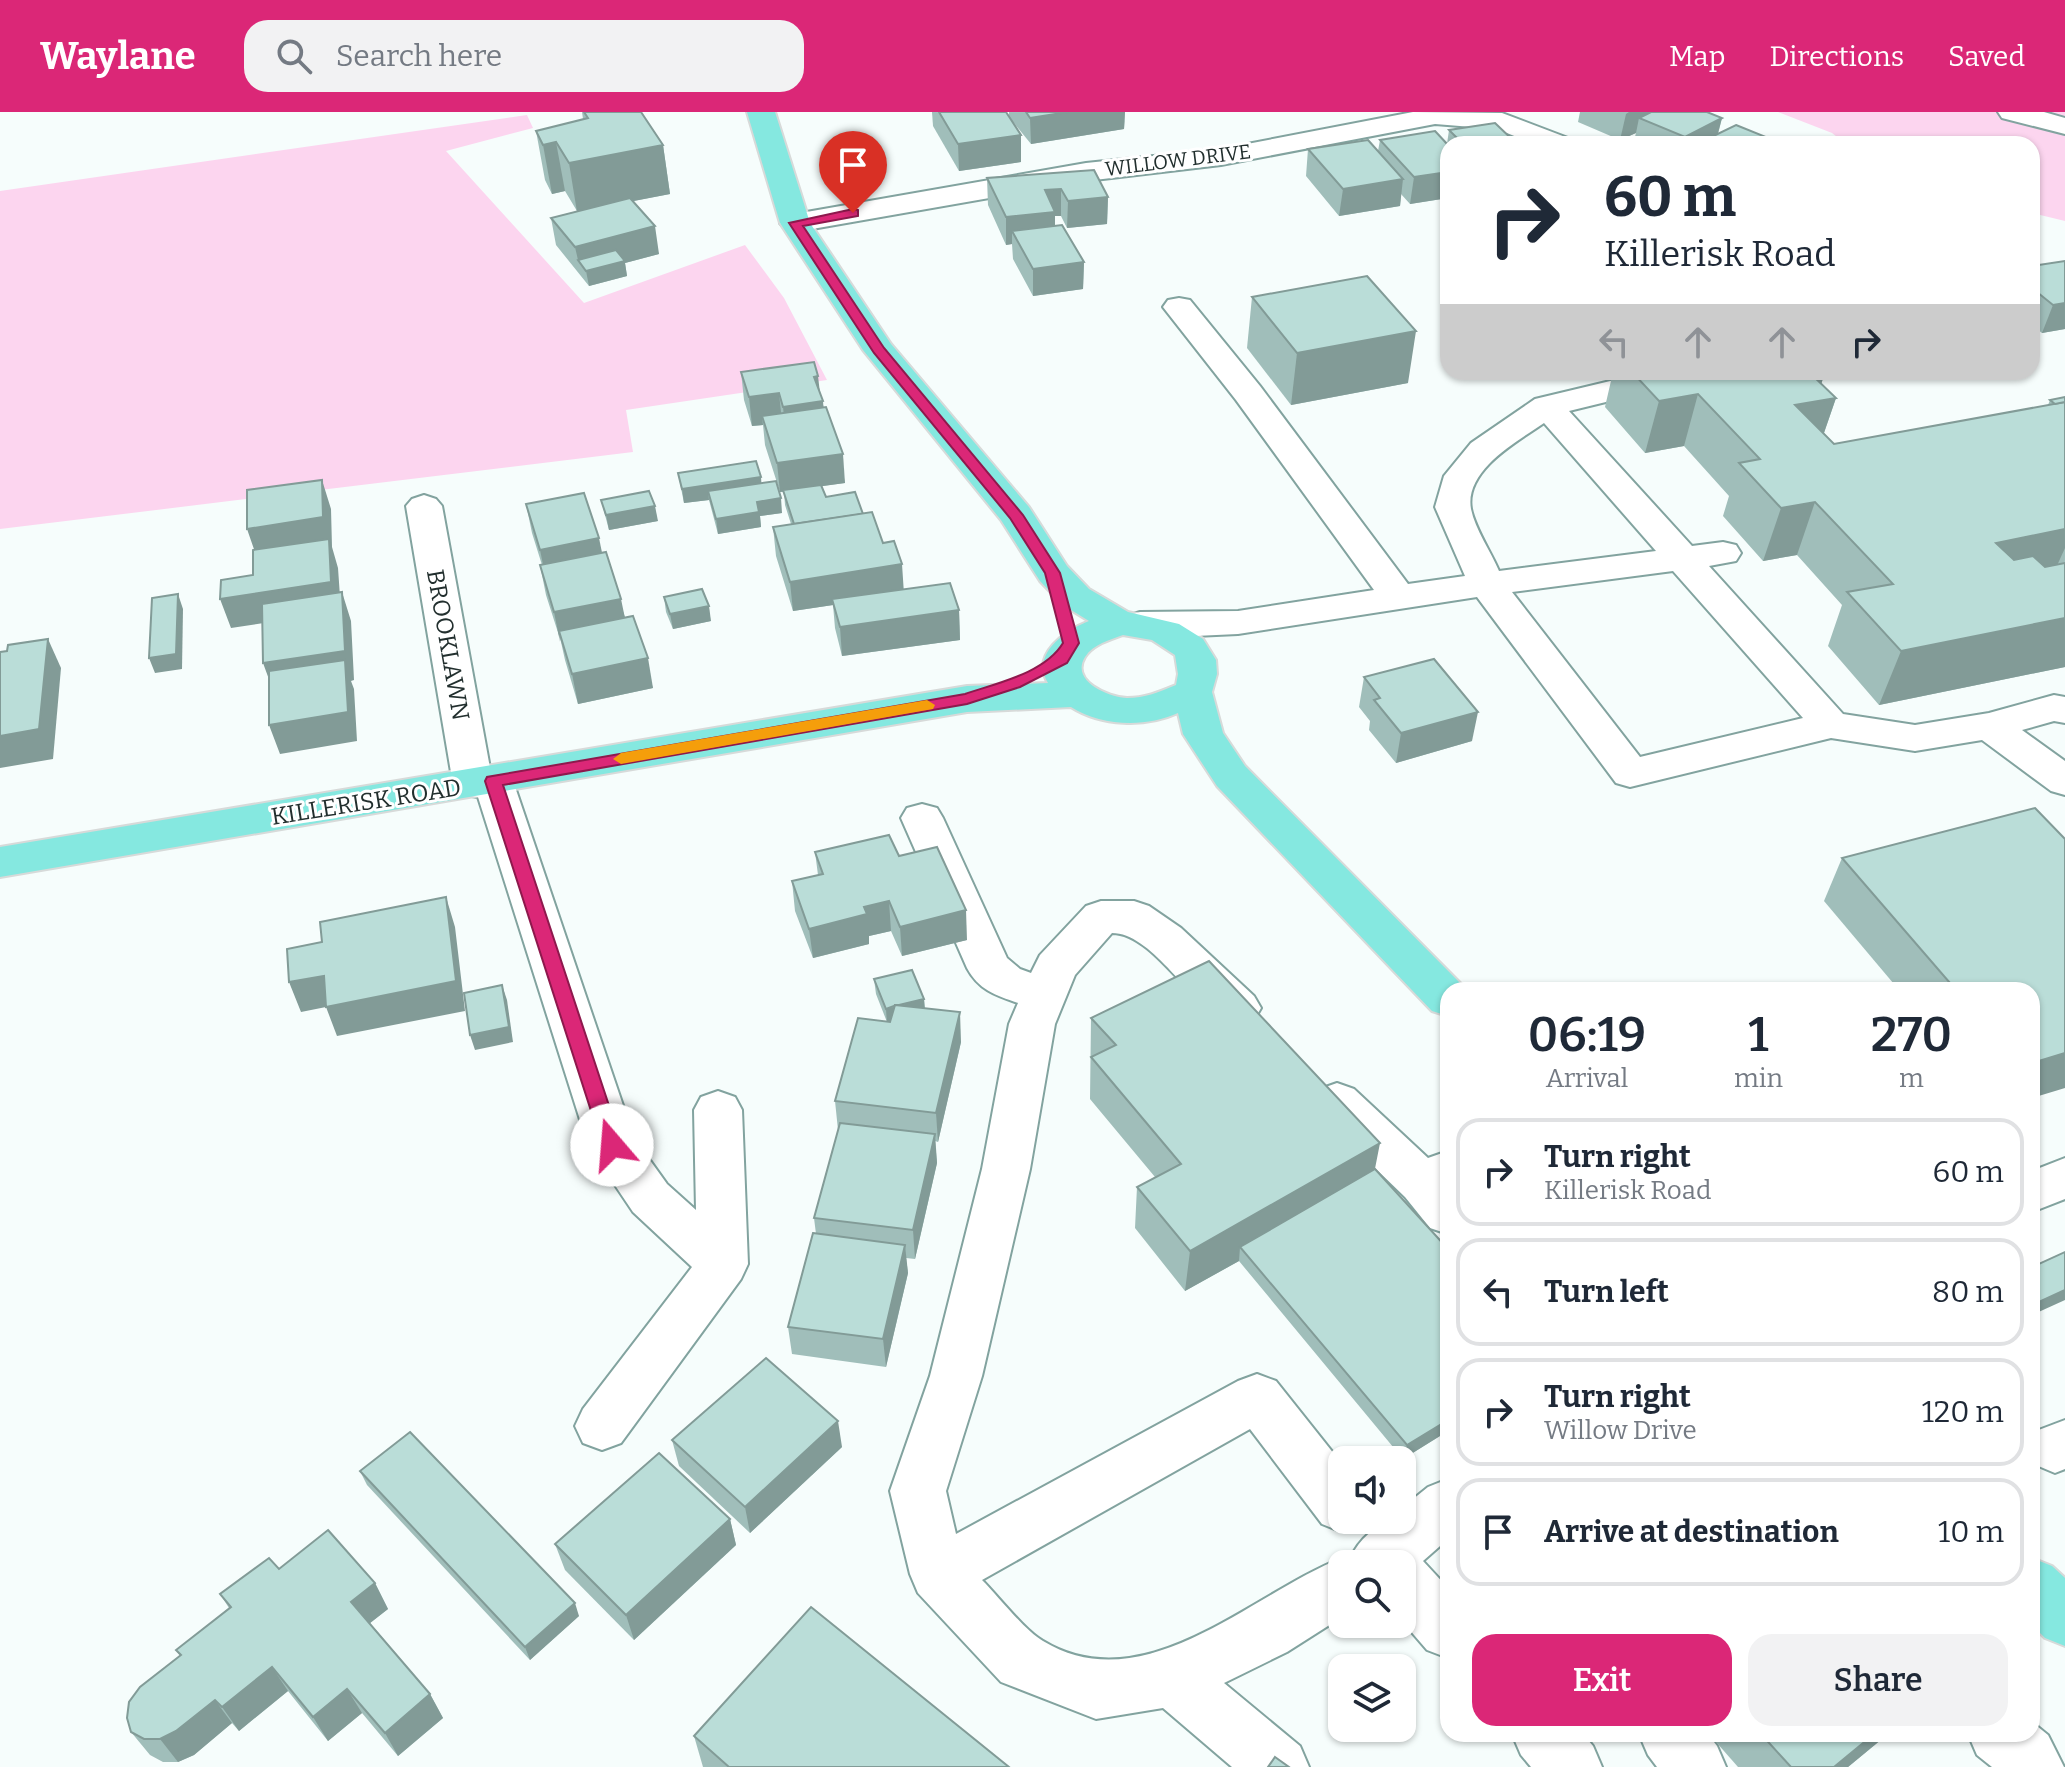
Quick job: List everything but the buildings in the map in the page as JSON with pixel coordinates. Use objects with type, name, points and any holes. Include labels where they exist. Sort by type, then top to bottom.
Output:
[{"type":"main road","points":[[761,112],[795,223],[879,350],[1016,515],[1053,573],[1076,597],[1130,624],[1166,631],[1184,641],[1198,660],[1196,686],[1203,734],[1231,776],[1440,991]]},
{"type":"main road","points":[[1053,573],[1069,666],[1099,708],[1131,713],[1157,710],[1196,686]]},
{"type":"main road","points":[[1069,666],[1091,630],[1130,624]]},
{"type":"main road","name":"KILLERISK ROAD","points":[[0,862],[967,699],[1069,666]]},
{"type":"main road","points":[[1131,713],[1231,776]]},
{"type":"main road","points":[[2040,1593],[2065,1618]]},
{"type":"street","points":[[2012,112],[2065,126]]},
{"type":"street","name":"WILLOW DRIVE","points":[[795,223],[1086,172],[1221,157],[1435,116],[1502,121],[1539,136]]},
{"type":"street","points":[[1179,307],[1248,393],[1398,597]]},
{"type":"street","points":[[1656,380],[1547,406],[1483,450],[1461,476],[1453,507],[1487,585],[1630,773],[1831,725],[1915,738],[1989,726],[2054,708],[2065,710]]},
{"type":"street","points":[[1547,406],[1831,725]]},
{"type":"street","name":"BROOKLAWN","points":[[424,506],[483,782],[612,1145],[650,1198],[723,1264]]},
{"type":"street","points":[[1130,624],[1219,626],[1279,619],[1398,597],[1723,553]]},
{"type":"street","points":[[1196,686],[1217,654],[1237,639],[1279,619]]},
{"type":"street","points":[[1989,726],[2065,781]]},
{"type":"street","points":[[922,818],[989,968],[1004,981],[1044,995]]},
{"type":"street","points":[[1265,1034],[1165,939],[1134,917],[1101,917],[1056,967],[1032,1024],[1006,1169],[956,1376],[918,1491],[938,1574],[1022,1662],[1096,1690],[1172,1678],[1266,1632],[1328,1592]]},
{"type":"street","points":[[1310,1077],[1439,1189]]},
{"type":"street","points":[[602,1426],[723,1264],[718,1110]]},
{"type":"street","points":[[2040,1189],[2065,1178]]},
{"type":"street","points":[[938,1574],[1257,1398],[1328,1488]]},
{"type":"street","points":[[1390,1550],[1440,1511]]},
{"type":"street","points":[[1416,1601],[1440,1623]]},
{"type":"street","points":[[1172,1678],[1279,1767]]},
{"type":"street","points":[[1549,1742],[1572,1767]]},
{"type":"street","points":[[1676,1742],[1696,1767]]},
{"type":"shaded area","points":[[1778,112],[2065,112],[2065,221],[2040,215],[2040,136],[1836,136]]},
{"type":"shaded area","points":[[527,115],[533,128],[446,151],[584,303],[745,245],[784,298],[827,380],[626,410],[633,452],[0,529],[0,191]]},
{"type":"slow traffic","points":[[621,759],[927,705]]},
{"type":"route","points":[[612,1145],[493,781],[967,699],[1015,683],[1062,659],[1071,643],[1053,573],[1016,515],[879,350],[795,223],[853,213]]}]
